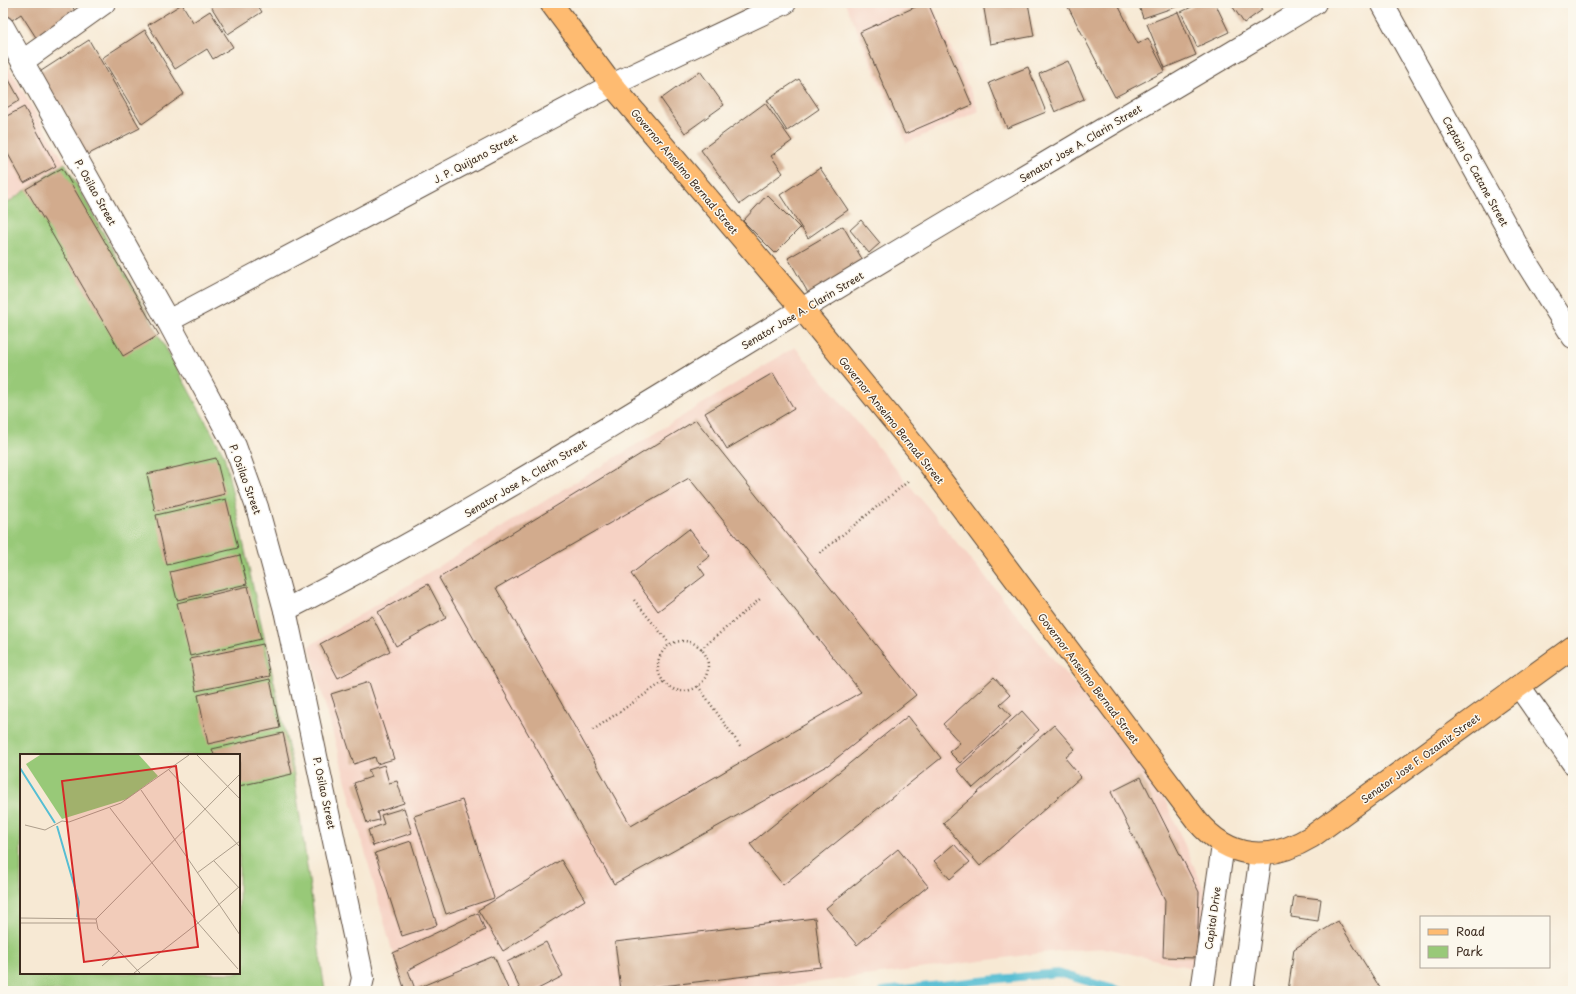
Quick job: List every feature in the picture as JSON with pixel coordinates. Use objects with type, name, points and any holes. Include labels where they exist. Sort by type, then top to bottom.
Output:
[{"type":"main road","name":"Governor Anselmo Bernad Street","points":[[551,3],[612,85],[802,309],[929,464],[1208,835],[1223,845],[1243,852],[1261,854]]},
{"type":"main road","name":"Senator Jose F. Ozamiz Street","points":[[1261,854],[1278,852],[1295,846],[1311,837],[1573,647]]},
{"type":"street","points":[[23,61],[104,3]]},
{"type":"street","name":"J. P. Quijano Street","points":[[168,321],[612,85],[785,3]]},
{"type":"street","name":"Senator Jose A. Clarin Street","points":[[286,610],[364,570],[466,514],[802,309],[1315,3]]},
{"type":"street","name":"Captain G. Catane Street","points":[[1382,3],[1526,262],[1573,338]]},
{"type":"street","name":"P. Osilao Street","points":[[3,28],[23,61],[168,321],[235,446],[257,507],[286,610],[361,985]]},
{"type":"street","points":[[1519,686],[1573,763]]},
{"type":"street","name":"Capitol Drive","points":[[1202,991],[1223,845]]},
{"type":"street","points":[[1242,991],[1261,854]]},
{"type":"path","points":[[820,553],[929,464]]},
{"type":"path","points":[[701,649],[760,599]]},
{"type":"path","points":[[634,600],[670,644]]},
{"type":"path","points":[[683,640],[690,642],[701,649],[707,660],[708,668],[706,676],[698,686],[686,692],[669,688],[659,676],[658,659],[661,652],[670,644],[683,640]]},
{"type":"path","points":[[593,730],[663,682]]},
{"type":"path","points":[[698,686],[741,747]]},
{"type":"shaded area","points":[[845,3],[931,3],[979,111],[906,143]]},
{"type":"shaded area","points":[[3,58],[65,163],[3,206]]},
{"type":"shaded area","points":[[795,347],[1160,788],[1206,894],[1201,970],[1105,948],[1058,951],[749,991],[403,991],[309,646]]},
{"type":"green space","points":[[65,163],[224,455],[293,769],[325,991],[3,991],[3,206]]},
{"type":"building","points":[[3,3],[70,3],[77,14],[37,39],[21,14],[9,22],[3,13]]},
{"type":"building","points":[[209,3],[256,3],[262,12],[228,34]]},
{"type":"building","points":[[924,3],[928,3],[972,105],[905,134],[860,32]]},
{"type":"building","points":[[983,3],[1028,3],[1034,36],[990,44]]},
{"type":"building","points":[[1066,3],[1117,3],[1138,44],[1148,38],[1165,71],[1115,97]]},
{"type":"building","points":[[1138,3],[1187,3],[1143,18]]},
{"type":"building","points":[[1200,3],[1215,3],[1229,32],[1197,47],[1181,12]]},
{"type":"building","points":[[1230,3],[1258,3],[1262,10],[1244,23]]},
{"type":"building","points":[[182,4],[193,22],[210,11],[233,47],[213,59],[207,49],[175,69],[148,25]]},
{"type":"building","points":[[1178,12],[1196,55],[1165,68],[1147,24]]},
{"type":"building","points":[[145,30],[184,94],[142,124],[102,58]]},
{"type":"building","points":[[89,40],[140,128],[81,158],[35,75]]},
{"type":"building","points":[[1068,61],[1084,99],[1055,112],[1039,74]]},
{"type":"building","points":[[1028,67],[1046,112],[1007,128],[989,83]]},
{"type":"building","points":[[3,69],[20,100],[3,110]]},
{"type":"building","points":[[700,71],[724,105],[685,133],[661,99]]},
{"type":"building","points":[[799,79],[819,109],[787,131],[767,100]]},
{"type":"building","points":[[765,103],[792,141],[771,156],[783,173],[740,204],[701,150]]},
{"type":"building","points":[[24,107],[56,166],[24,183],[3,145],[3,118]]},
{"type":"building","points":[[62,168],[159,335],[123,356],[26,189]]},
{"type":"building","points":[[820,168],[848,210],[808,238],[780,195]]},
{"type":"building","points":[[767,195],[800,228],[775,253],[743,221]]},
{"type":"building","points":[[861,220],[880,243],[869,253],[850,230]]},
{"type":"building","points":[[843,226],[865,264],[810,296],[788,258]]},
{"type":"building","points":[[773,373],[794,409],[727,449],[705,413]]},
{"type":"building","points":[[696,420],[916,695],[828,765],[614,884],[439,578]],"holes":[[[689,478],[861,692],[631,826],[496,588]]]},
{"type":"building","points":[[216,458],[225,494],[155,511],[147,474]]},
{"type":"building","points":[[226,499],[238,548],[167,565],[156,515]]},
{"type":"building","points":[[689,529],[710,556],[698,565],[705,575],[658,611],[631,574]]},
{"type":"building","points":[[240,555],[247,584],[177,600],[170,572]]},
{"type":"building","points":[[428,584],[446,618],[396,646],[378,612]]},
{"type":"building","points":[[248,586],[261,639],[190,656],[177,603]]},
{"type":"building","points":[[372,616],[390,651],[338,678],[320,644]]},
{"type":"building","points":[[263,644],[270,676],[196,691],[190,659]]},
{"type":"building","points":[[994,677],[1010,695],[1000,704],[1011,716],[960,763],[949,752],[960,743],[943,724]]},
{"type":"building","points":[[270,679],[280,728],[208,744],[198,695]]},
{"type":"building","points":[[369,682],[394,759],[377,764],[375,757],[354,764],[331,694]]},
{"type":"building","points":[[1022,711],[1039,730],[973,788],[957,769]]},
{"type":"building","points":[[908,716],[941,758],[783,885],[750,844]]},
{"type":"building","points":[[1054,725],[1075,749],[1065,758],[1081,777],[980,866],[943,823]]},
{"type":"building","points":[[283,733],[292,774],[240,786],[240,754],[214,754],[212,749]]},
{"type":"building","points":[[384,765],[389,783],[397,781],[404,803],[377,812],[379,820],[367,823],[354,783],[371,777],[368,770]]},
{"type":"building","points":[[1141,777],[1199,892],[1197,958],[1163,957],[1165,900],[1111,792]]},
{"type":"building","points":[[462,800],[494,898],[446,914],[414,816]]},
{"type":"building","points":[[404,808],[412,833],[373,846],[368,830],[384,824],[381,815]]},
{"type":"building","points":[[411,841],[437,925],[402,936],[375,853]]},
{"type":"building","points":[[954,844],[970,862],[950,879],[934,861]]},
{"type":"building","points":[[898,849],[928,886],[857,945],[826,908]]},
{"type":"building","points":[[561,860],[585,900],[503,951],[478,910]]},
{"type":"building","points":[[1294,896],[1321,899],[1318,921],[1291,917]]},
{"type":"building","points":[[478,913],[485,930],[408,970],[415,989],[494,956],[509,991],[405,991],[393,953]]},
{"type":"building","points":[[815,918],[821,967],[621,991],[615,942]]},
{"type":"building","points":[[1338,921],[1382,991],[1288,991],[1294,949]]},
{"type":"building","points":[[546,942],[563,976],[534,991],[521,991],[507,962]]},
{"type":"waterway","points":[[883,991],[1058,973],[1121,991]]}]
